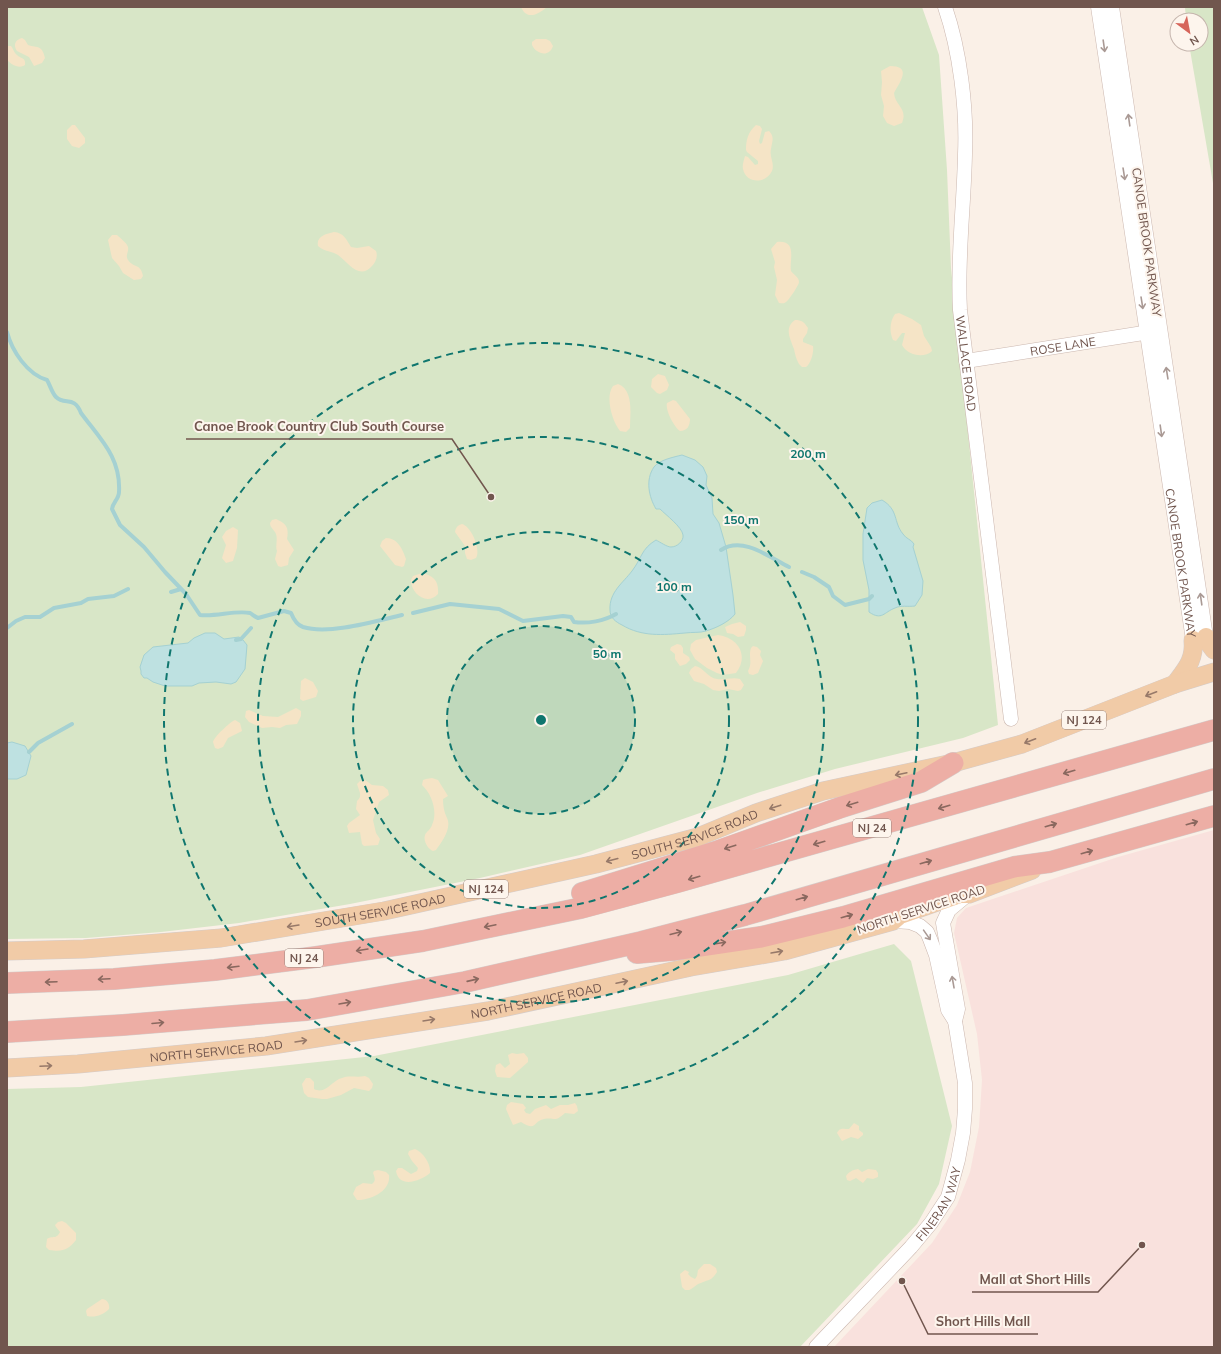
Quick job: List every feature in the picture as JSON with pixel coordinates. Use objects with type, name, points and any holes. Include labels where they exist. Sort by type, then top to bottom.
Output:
[{"type":"highway","points":[[1095,764],[1214,721]]},
{"type":"highway","name":"NJ 24","points":[[7,984],[114,979],[215,970],[309,958],[423,941],[581,908],[678,882],[1214,730]]},
{"type":"highway","points":[[528,918],[577,895],[718,851],[842,807],[921,782],[953,764]]},
{"type":"highway","points":[[7,1032],[123,1025],[307,1010],[465,982],[672,934],[745,915],[1214,779]]},
{"type":"highway","points":[[570,958],[674,950],[760,937],[844,917],[1014,867],[1050,862],[1214,816]]},
{"type":"highway","points":[[7,1038],[123,1025]]},
{"type":"main road","points":[[1175,684],[1192,658],[1194,650],[1204,642]]},
{"type":"main road","name":"NJ 124","points":[[953,764],[1022,744],[1175,684],[1214,672]]},
{"type":"main road","name":"SOUTH SERVICE ROAD","points":[[7,951],[84,949],[221,938],[384,911],[596,864],[698,837],[756,813],[822,791],[953,764]]},
{"type":"main road","name":"NORTH SERVICE ROAD","points":[[7,1068],[78,1064],[266,1046],[488,1011],[691,967],[784,951],[893,921],[900,915],[960,894],[969,894],[1019,876],[1050,862]]},
{"type":"street","name":"WALLACE ROAD","points":[[944,7],[952,28],[963,94],[966,153],[958,281],[960,310],[1011,719]]},
{"type":"street","name":"CANOE BROOK PARKWAY","points":[[1098,7],[1125,180],[1153,332],[1181,460],[1204,642]]},
{"type":"street","name":"CANOE BROOK PARKWAY","points":[[1112,7],[1153,332]]},
{"type":"street","name":"ROSE LANE","points":[[966,361],[1153,332]]},
{"type":"street","name":"FINERAN WAY","points":[[816,1347],[911,1247],[931,1223],[948,1197],[958,1160],[963,1133],[965,1083],[955,1021],[958,1009],[943,923],[949,910],[969,894]]},
{"type":"street","name":"FINERAN WAY","points":[[893,921],[910,922],[920,926],[927,932],[936,955],[948,1010],[955,1021]]},
{"type":"shaded area","points":[[1214,830],[1214,1347],[834,1347],[932,1243],[957,1205],[970,1172],[979,1127],[982,1080],[977,1034],[954,933],[957,918],[966,908],[1118,857]]},
{"type":"green space","points":[[7,7],[922,7],[939,55],[947,170],[951,268],[998,725],[963,738],[835,769],[757,793],[580,855],[480,878],[350,904],[239,923],[161,932],[86,938],[7,939]]},
{"type":"green space","points":[[1185,7],[1214,7],[1214,189],[1190,52],[1209,52],[1209,12],[1185,12]]},
{"type":"green space","points":[[894,944],[911,961],[952,1126],[939,1184],[917,1224],[800,1347],[7,1347],[7,1089],[81,1087],[374,1056],[788,975]]},
{"type":"sand","points":[[521,7],[547,7],[537,14],[530,15],[526,14]]},
{"type":"sand","points":[[22,38],[28,45],[41,49],[45,58],[42,63],[34,66],[29,57],[17,51],[15,43]]},
{"type":"sand","points":[[536,39],[546,39],[550,41],[553,46],[551,50],[546,53],[536,51],[532,45],[532,42]]},
{"type":"sand","points":[[7,46],[11,46],[16,54],[24,59],[25,65],[20,67],[16,66],[7,60]]},
{"type":"sand","points":[[890,66],[897,67],[903,72],[901,80],[894,93],[902,110],[903,118],[902,123],[894,126],[887,123],[883,116],[884,106],[881,95],[881,71]]},
{"type":"sand","points":[[72,125],[75,125],[85,138],[85,143],[79,148],[72,146],[67,139],[67,130]]},
{"type":"sand","points":[[756,125],[760,126],[762,129],[759,141],[760,144],[762,143],[765,132],[769,131],[773,140],[771,155],[773,168],[769,175],[761,180],[752,180],[745,174],[743,167],[745,156],[748,157],[755,165],[758,164],[758,161],[746,150],[748,136]]},
{"type":"sand","points":[[334,232],[342,235],[351,247],[357,248],[369,246],[377,253],[376,261],[367,270],[363,272],[358,271],[338,255],[318,246],[320,238]]},
{"type":"sand","points":[[112,235],[117,235],[127,245],[127,258],[132,264],[141,269],[143,276],[141,279],[134,280],[123,273],[112,258],[108,240]]},
{"type":"sand","points":[[777,242],[784,242],[790,247],[791,271],[799,280],[791,296],[785,303],[779,303],[775,295],[777,280],[774,267],[775,262],[771,249]]},
{"type":"sand","points":[[899,313],[921,325],[924,336],[932,351],[925,355],[916,355],[908,351],[902,345],[905,333],[902,333],[896,341],[893,340],[891,323],[895,314]]},
{"type":"sand","points":[[795,320],[801,321],[807,326],[807,333],[803,339],[803,342],[813,346],[812,358],[806,367],[802,367],[798,362],[789,333],[790,326]]},
{"type":"sand","points":[[658,374],[665,376],[669,385],[667,390],[660,394],[651,387],[652,379]]},
{"type":"sand","points":[[618,384],[627,391],[630,403],[630,428],[626,432],[620,431],[617,427],[610,409],[611,391],[613,386]]},
{"type":"sand","points":[[673,400],[676,401],[690,419],[689,426],[685,430],[680,431],[678,429],[669,414],[667,403]]},
{"type":"sand","points":[[276,519],[285,525],[288,532],[287,539],[294,550],[289,558],[288,565],[281,567],[278,566],[275,559],[277,551],[277,536],[270,525],[272,520]]},
{"type":"sand","points":[[462,524],[469,529],[475,539],[477,554],[476,558],[471,560],[467,559],[465,546],[455,532],[457,526]]},
{"type":"sand","points":[[233,527],[238,530],[237,548],[233,561],[226,563],[222,558],[226,545],[222,537],[226,531]]},
{"type":"sand","points":[[386,538],[394,540],[402,548],[406,559],[404,566],[402,567],[395,565],[380,546],[382,541]]},
{"type":"sand","points":[[422,573],[430,576],[437,582],[438,594],[429,599],[420,597],[412,585],[411,580],[413,576]]},
{"type":"sand","points":[[740,622],[746,626],[744,636],[738,637],[727,633],[725,627]]},
{"type":"sand","points":[[718,635],[732,640],[740,649],[742,660],[736,673],[723,675],[707,668],[695,659],[690,650],[691,644],[696,640]]},
{"type":"sand","points":[[677,644],[681,645],[683,648],[683,653],[689,657],[690,660],[686,664],[680,666],[675,659],[675,654],[670,650],[671,647]]},
{"type":"sand","points":[[753,646],[757,647],[761,651],[760,655],[763,661],[758,673],[753,675],[749,674],[748,671],[750,665],[750,651]]},
{"type":"sand","points":[[695,666],[701,668],[708,675],[714,678],[740,679],[744,685],[741,690],[738,691],[728,689],[719,691],[713,690],[704,684],[694,681],[689,673]]},
{"type":"sand","points":[[305,678],[313,682],[318,691],[316,697],[303,701],[300,699],[301,681]]},
{"type":"sand","points":[[296,708],[301,711],[301,716],[297,724],[286,725],[280,728],[262,728],[249,722],[245,717],[246,711],[249,710],[263,716],[278,717]]},
{"type":"sand","points":[[235,720],[240,723],[242,731],[228,738],[223,747],[218,749],[215,748],[213,742],[216,737],[222,730]]},
{"type":"sand","points":[[432,778],[438,780],[448,796],[443,799],[448,822],[447,830],[436,850],[433,851],[426,844],[425,837],[434,820],[434,809],[429,793],[422,785],[423,780]]},
{"type":"sand","points":[[365,780],[372,785],[383,786],[388,790],[389,795],[379,802],[373,820],[376,833],[380,839],[378,845],[364,846],[362,844],[360,832],[349,833],[347,826],[360,815],[356,809],[357,801],[360,797],[357,784],[360,781]]},
{"type":"sand","points":[[512,1053],[524,1053],[528,1058],[528,1062],[510,1078],[497,1077],[495,1071],[496,1065],[500,1063],[505,1068],[510,1064],[508,1055]]},
{"type":"sand","points":[[365,1076],[369,1078],[373,1084],[369,1091],[354,1088],[341,1095],[327,1099],[308,1097],[304,1093],[302,1084],[306,1078],[310,1078],[314,1082],[314,1089],[322,1090],[338,1079]]},
{"type":"sand","points":[[511,1102],[523,1104],[526,1108],[524,1110],[526,1113],[530,1114],[535,1109],[546,1105],[551,1109],[560,1105],[575,1103],[578,1111],[574,1114],[565,1113],[557,1119],[544,1119],[532,1126],[521,1122],[513,1125],[506,1109],[507,1105]]},
{"type":"sand","points":[[854,1123],[859,1126],[859,1130],[863,1133],[863,1135],[858,1139],[851,1137],[842,1141],[837,1133],[838,1131],[842,1129],[849,1129]]},
{"type":"sand","points":[[415,1149],[426,1159],[430,1173],[416,1181],[406,1182],[398,1177],[396,1171],[398,1168],[402,1168],[411,1174],[417,1171],[418,1168],[408,1154],[409,1151]]},
{"type":"sand","points":[[858,1169],[862,1172],[868,1169],[876,1170],[878,1177],[873,1179],[867,1178],[863,1183],[856,1178],[850,1181],[847,1180],[846,1176],[848,1173]]},
{"type":"sand","points":[[378,1170],[386,1172],[389,1175],[387,1186],[379,1194],[362,1200],[357,1200],[353,1194],[356,1187],[363,1183],[372,1184],[375,1179],[373,1173],[374,1171]]},
{"type":"sand","points":[[62,1221],[76,1233],[76,1240],[65,1250],[49,1250],[46,1247],[47,1239],[56,1237],[59,1234],[60,1232],[55,1225]]},
{"type":"sand","points":[[704,1264],[710,1264],[716,1268],[717,1272],[715,1275],[689,1290],[685,1290],[682,1287],[680,1274],[685,1270],[695,1279],[698,1270]]},
{"type":"sand","points":[[102,1299],[108,1302],[109,1309],[99,1316],[87,1316],[87,1309]]},
{"type":"water","points":[[682,455],[695,460],[703,467],[707,476],[706,485],[712,498],[713,514],[719,523],[726,547],[735,614],[729,620],[704,632],[661,635],[637,632],[618,623],[614,619],[610,613],[610,604],[617,588],[632,571],[644,550],[651,543],[656,540],[673,547],[680,543],[683,537],[682,532],[677,525],[660,509],[656,509],[651,499],[649,488],[651,472],[659,462]]},
{"type":"water","points":[[882,500],[891,508],[900,530],[914,544],[913,547],[923,581],[922,595],[915,606],[897,607],[883,615],[877,616],[869,612],[869,590],[863,560],[863,534],[867,508],[872,503]]},
{"type":"water","points":[[205,633],[215,633],[224,639],[239,637],[247,645],[245,669],[236,682],[231,684],[216,682],[199,683],[192,686],[165,686],[144,678],[141,674],[140,667],[144,655],[153,647],[188,643],[194,638]]},
{"type":"water","points":[[12,742],[25,746],[31,756],[26,775],[17,779],[7,779],[7,743]]},
{"type":"waterway","points":[[7,332],[9,339],[21,361],[33,373],[47,380],[53,393],[59,400],[72,402],[75,404],[102,440],[113,458],[117,469],[119,494],[112,509],[120,525],[144,547],[186,594],[200,615],[244,612],[250,613],[258,618],[284,611],[291,613],[297,623],[301,626],[314,629],[339,628],[366,624],[402,615]]},
{"type":"waterway","points":[[721,550],[729,546],[738,545],[747,547],[789,567]]},
{"type":"waterway","points":[[802,572],[814,577],[829,587],[833,596],[845,605],[869,599],[872,596]]},
{"type":"waterway","points":[[7,628],[16,621],[25,617],[40,617],[54,608],[81,603],[88,599],[114,596],[128,589]]},
{"type":"waterway","points":[[171,592],[181,589]]},
{"type":"waterway","points":[[413,613],[450,604],[499,609],[523,621],[563,616],[571,617],[574,622],[579,623],[601,620],[616,614]]},
{"type":"waterway","points":[[236,640],[241,639],[251,628]]},
{"type":"waterway","points":[[29,752],[38,743],[72,724]]},
{"type":"place","name":"Canoe Brook Country Club South Course","points":[[491,497]]},
{"type":"place","name":"Mall at Short Hills","points":[[1142,1245]]},
{"type":"place","name":"Short Hills Mall","points":[[902,1281]]}]
